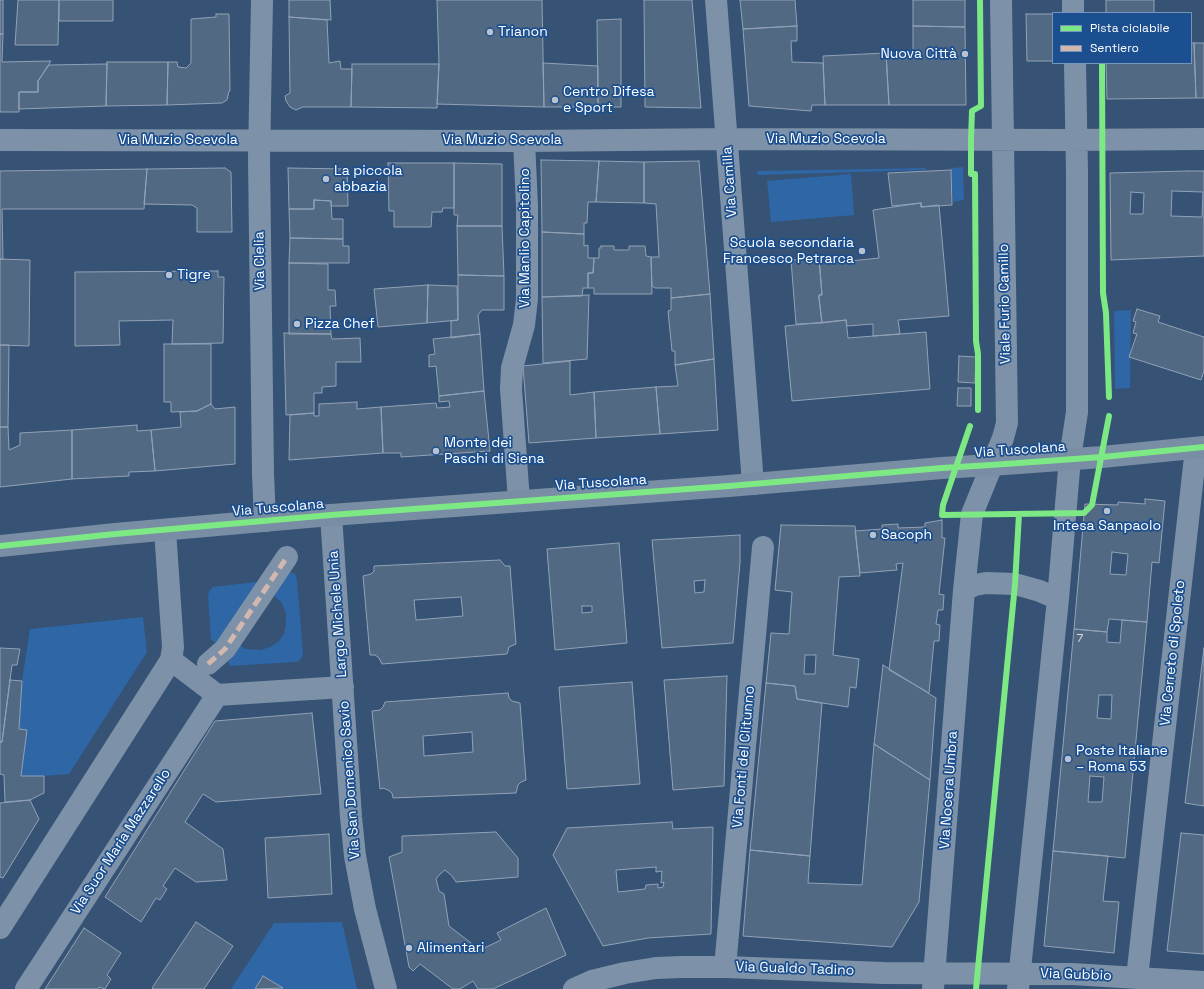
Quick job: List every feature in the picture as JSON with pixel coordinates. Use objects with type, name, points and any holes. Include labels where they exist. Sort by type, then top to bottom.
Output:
[{"type":"main road","name":"Via Tuscolana","points":[[0,546],[331,515],[519,502],[1200,448]]},
{"type":"street","name":"Via Clelia","points":[[262,0],[259,140],[263,474],[265,521]]},
{"type":"street","name":"Via Camilla","points":[[716,0],[727,139],[760,483]]},
{"type":"street","name":"Viale Furio Camillo","points":[[991,465],[1003,438],[1007,423],[1001,0]]},
{"type":"street","points":[[1073,0],[1073,12]]},
{"type":"street","points":[[1018,981],[1058,599],[1070,458],[1077,412],[1078,266],[1075,64]]},
{"type":"street","points":[[1003,140],[1204,139]]},
{"type":"street","name":"Via Muzio Scevola","points":[[0,140],[1003,140]]},
{"type":"street","name":"Via Manlio Capitolino","points":[[519,502],[511,389],[512,368],[524,325],[527,299],[527,206],[524,141]]},
{"type":"street","name":"Via Cerreto di Spoleto","points":[[1137,978],[1200,448]]},
{"type":"street","name":"Via Nocera Umbra","points":[[934,981],[964,590],[972,514],[991,465]]},
{"type":"street","name":"Largo Michele Unia","points":[[217,695],[343,687],[331,515]]},
{"type":"street","points":[[0,928],[171,660],[173,647],[166,530]]},
{"type":"street","name":"Via Fonti del Clitunno","points":[[725,966],[763,547]]},
{"type":"street","points":[[208,664],[225,649],[287,557]]},
{"type":"street","points":[[964,590],[975,585],[986,583],[1015,584],[1040,591],[1058,599]]},
{"type":"street","points":[[171,660],[217,695]]},
{"type":"street","name":"Via San Domenico Savio","points":[[343,687],[350,817],[355,856],[365,909],[386,989]]},
{"type":"street","name":"Via Suor Maria Mazzarello","points":[[26,989],[217,695]]},
{"type":"street","name":"Via Gualdo Tadino","points":[[574,989],[592,981],[641,970],[671,967],[725,966],[880,981],[1018,981]]},
{"type":"street","name":"Via Gubbio","points":[[1018,981],[1072,974],[1204,982]]},
{"type":"shaded area","points":[[963,167],[964,200],[953,202],[951,168]]},
{"type":"shaded area","points":[[926,168],[926,170],[757,175],[757,171]]},
{"type":"shaded area","points":[[851,174],[854,215],[771,222],[767,181]]},
{"type":"shaded area","points":[[1131,310],[1130,388],[1115,389],[1114,311]]},
{"type":"shaded area","points":[[288,573],[294,573],[297,580],[303,653],[302,657],[299,661],[295,662],[230,666],[228,662],[240,645],[245,649],[261,650],[278,642],[284,634],[286,613],[281,602],[272,594]]},
{"type":"shaded area","points":[[258,583],[218,642],[214,642],[211,639],[208,597],[209,591],[213,587]]},
{"type":"shaded area","points":[[143,617],[147,652],[69,774],[21,776],[27,730],[19,729],[22,681],[30,629]]},
{"type":"shaded area","points":[[342,922],[357,989],[231,989],[274,923]]},
{"type":"building","points":[[0,0],[3,0],[3,34],[0,34]]},
{"type":"building","points":[[18,0],[59,0],[58,45],[15,45]]},
{"type":"building","points":[[59,0],[113,0],[113,21],[59,21]]},
{"type":"building","points":[[289,0],[330,0],[331,20],[289,17]]},
{"type":"building","name":"Trianon","points":[[437,0],[542,0],[544,107],[437,104],[439,64]]},
{"type":"building","points":[[644,0],[692,0],[701,108],[645,107]]},
{"type":"building","points":[[740,0],[795,0],[797,26],[743,29]]},
{"type":"building","points":[[913,0],[965,0],[965,27],[913,26]]},
{"type":"building","points":[[1106,0],[1154,0],[1154,12],[1106,12]]},
{"type":"building","points":[[216,14],[229,14],[230,91],[227,100],[222,103],[167,105],[168,62],[177,62],[178,67],[186,68],[191,63],[191,19],[216,17]]},
{"type":"building","points":[[1026,14],[1052,14],[1052,61],[1027,61]]},
{"type":"building","points":[[289,17],[327,20],[329,63],[340,61],[341,69],[352,69],[351,107],[303,107],[296,110],[290,107],[285,96],[290,93]]},
{"type":"building","points":[[621,19],[621,107],[598,107],[597,20]]},
{"type":"building","points":[[797,26],[797,41],[791,41],[792,62],[823,63],[825,105],[812,105],[811,111],[749,106],[743,29]]},
{"type":"building","points":[[913,26],[965,27],[966,105],[889,105],[886,53],[913,52]]},
{"type":"building","points":[[0,34],[3,34],[2,62],[51,61],[38,81],[38,92],[19,92],[19,112],[0,112]]},
{"type":"building","points":[[1192,43],[1194,43],[1196,98],[1107,99],[1106,64],[1192,64]]},
{"type":"building","points":[[1194,43],[1204,43],[1204,98],[1196,98]]},
{"type":"building","points":[[886,53],[889,105],[825,105],[823,56]]},
{"type":"building","points":[[107,62],[168,62],[167,105],[106,106]]},
{"type":"building","points":[[543,63],[598,66],[598,107],[544,107]]},
{"type":"building","points":[[107,64],[106,106],[19,109],[19,92],[38,92],[38,81],[49,65]]},
{"type":"building","points":[[352,64],[439,64],[437,108],[351,107]]},
{"type":"building","points":[[541,160],[599,161],[596,202],[588,202],[587,223],[584,223],[584,234],[542,232]]},
{"type":"building","points":[[599,161],[644,162],[644,203],[596,202]]},
{"type":"building","points":[[699,161],[710,294],[671,298],[671,288],[655,288],[652,286],[651,257],[659,257],[656,204],[644,203],[644,162]]},
{"type":"building","points":[[388,163],[454,163],[454,208],[443,208],[442,212],[432,212],[431,227],[394,227],[394,211],[389,211]]},
{"type":"building","points":[[454,163],[502,164],[502,226],[457,226],[458,215],[454,215]]},
{"type":"building","points":[[225,168],[231,172],[232,232],[197,232],[197,208],[192,205],[144,204],[147,169]]},
{"type":"building","points":[[288,168],[347,169],[348,206],[331,206],[331,201],[314,200],[314,209],[289,209]]},
{"type":"building","points":[[147,169],[144,209],[2,209],[3,259],[0,259],[0,171]]},
{"type":"building","points":[[951,170],[952,205],[921,207],[921,203],[892,206],[888,173]]},
{"type":"building","points":[[1204,171],[1204,256],[1111,260],[1110,173]],"holes":[[[1172,191],[1203,192],[1202,217],[1171,216]],[[1131,192],[1144,193],[1143,214],[1130,214]]]},
{"type":"building","points":[[314,200],[331,201],[332,219],[343,219],[343,239],[290,238],[289,209],[314,209]]},
{"type":"building","points":[[921,203],[921,207],[939,205],[949,316],[898,320],[900,334],[873,336],[873,324],[847,326],[846,320],[822,323],[819,298],[819,295],[822,295],[819,258],[840,257],[841,262],[879,258],[873,210]]},
{"type":"building","points":[[457,226],[502,226],[504,276],[458,275]]},
{"type":"building","points":[[542,232],[584,234],[584,246],[588,245],[588,258],[594,258],[593,273],[588,273],[588,288],[583,288],[582,296],[542,297]]},
{"type":"building","points":[[290,238],[343,239],[343,246],[349,246],[349,263],[289,263]]},
{"type":"building","points":[[601,246],[614,246],[614,250],[629,250],[629,246],[645,246],[646,256],[651,257],[652,294],[594,294],[594,288],[588,288],[588,273],[593,273],[594,258],[599,258],[599,248],[601,248]]},
{"type":"building","points":[[819,258],[822,295],[819,295],[819,298],[822,323],[796,324],[791,260]]},
{"type":"building","points":[[0,259],[30,260],[29,346],[0,345]]},
{"type":"building","points":[[289,263],[328,264],[328,290],[335,290],[336,306],[330,306],[331,334],[289,334]]},
{"type":"building","points":[[218,271],[218,277],[224,277],[223,343],[172,344],[173,320],[119,321],[120,345],[75,346],[75,272]]},
{"type":"building","points":[[458,275],[504,276],[504,310],[482,310],[478,315],[480,334],[451,338],[451,321],[458,320]]},
{"type":"building","points":[[428,285],[457,286],[458,320],[427,323]]},
{"type":"building","points":[[428,285],[427,323],[378,327],[374,289]]},
{"type":"building","points":[[710,294],[714,359],[675,365],[675,351],[672,351],[668,311],[671,310],[671,298]]},
{"type":"building","points":[[589,295],[587,359],[543,363],[542,297]]},
{"type":"building","points":[[1137,309],[1160,316],[1158,322],[1204,337],[1204,371],[1201,380],[1129,357],[1137,334],[1133,333],[1136,322],[1133,321]]},
{"type":"building","points":[[846,320],[848,338],[926,332],[930,389],[792,401],[785,326]]},
{"type":"building","points":[[284,333],[331,334],[332,339],[360,338],[361,362],[336,362],[336,386],[322,387],[322,393],[314,393],[314,413],[286,415]]},
{"type":"building","points":[[480,334],[484,391],[439,396],[436,366],[429,367],[429,355],[435,354],[433,339]]},
{"type":"building","points":[[164,344],[211,344],[211,404],[197,411],[171,412],[171,402],[164,402]]},
{"type":"building","points":[[0,345],[9,345],[8,427],[0,427]]},
{"type":"building","points":[[959,356],[976,357],[975,383],[958,382]]},
{"type":"building","points":[[714,359],[718,430],[660,434],[656,387],[678,386],[675,365]]},
{"type":"building","points":[[570,361],[570,395],[594,392],[596,438],[529,443],[523,366]]},
{"type":"building","points":[[656,387],[660,434],[596,438],[594,392]]},
{"type":"building","points":[[958,388],[971,388],[971,406],[957,406]]},
{"type":"building","points":[[484,391],[490,451],[401,457],[401,453],[383,453],[381,407],[436,403],[437,408],[450,407],[449,401],[439,402],[439,396]]},
{"type":"building","points":[[357,402],[357,409],[381,407],[383,453],[289,460],[290,415],[314,413],[314,416],[319,416],[319,404]]},
{"type":"building","points":[[211,404],[215,409],[235,407],[235,464],[155,471],[151,430],[181,427],[180,412],[197,411]]},
{"type":"building","points":[[137,425],[137,431],[151,430],[155,471],[129,472],[129,476],[72,479],[72,430]]},
{"type":"building","points":[[0,427],[8,427],[9,450],[20,445],[20,433],[72,430],[72,479],[0,487]]},
{"type":"building","points":[[1145,499],[1165,501],[1159,563],[1152,562],[1147,622],[1109,619],[1107,632],[1074,629],[1085,504],[1118,505],[1118,502],[1145,504]],"holes":[[[1112,552],[1128,554],[1126,575],[1110,574]]]},
{"type":"building","points":[[942,520],[942,538],[945,538],[939,594],[944,595],[943,610],[938,610],[936,624],[940,625],[939,641],[934,641],[929,693],[889,670],[903,563],[896,564],[897,570],[860,573],[855,531],[882,529],[882,525],[898,524],[898,528],[925,527],[925,523]]},
{"type":"building","points":[[781,525],[855,526],[860,576],[839,577],[833,655],[859,659],[856,688],[850,687],[848,707],[797,699],[795,686],[766,683],[771,633],[789,634],[792,592],[775,590]],"holes":[[[805,655],[816,655],[815,674],[804,674]]]},
{"type":"building","points":[[740,535],[740,562],[733,643],[662,648],[652,540]],"holes":[[[705,580],[704,592],[695,593],[694,581]]]},
{"type":"building","points":[[619,543],[627,643],[555,650],[547,549]],"holes":[[[582,606],[592,606],[592,612],[582,613]]]},
{"type":"building","points":[[500,560],[505,566],[510,566],[516,644],[509,647],[507,654],[382,664],[379,658],[375,655],[370,655],[363,576],[371,574],[374,571],[374,566]],"holes":[[[461,597],[463,616],[416,620],[414,600]]]},
{"type":"building","points":[[1122,620],[1147,622],[1125,858],[1053,851],[1074,629],[1107,632],[1107,642],[1120,643]],"holes":[[[1099,695],[1112,695],[1111,719],[1097,718]],[[1090,776],[1104,777],[1102,802],[1088,802]]]},
{"type":"building","points":[[0,648],[20,649],[17,665],[12,665],[2,742],[0,742]]},
{"type":"building","points":[[1204,648],[1204,806],[1185,803]]},
{"type":"building","points":[[883,665],[936,698],[930,780],[874,744]]},
{"type":"building","points":[[727,676],[724,786],[673,790],[664,680]]},
{"type":"building","points":[[10,680],[22,681],[19,729],[27,730],[21,776],[44,776],[44,793],[30,800],[5,802],[4,775],[0,774],[0,742],[2,742]]},
{"type":"building","points":[[632,682],[640,784],[567,789],[559,687]]},
{"type":"building","points":[[766,683],[795,686],[797,699],[822,703],[810,856],[750,850]]},
{"type":"building","points":[[508,693],[509,698],[512,701],[520,703],[526,780],[518,785],[516,793],[393,798],[392,793],[388,790],[383,788],[380,789],[372,711],[380,710],[385,702]],"holes":[[[472,732],[473,752],[424,756],[423,736]]]},
{"type":"building","points":[[312,713],[321,794],[216,802],[203,794],[185,822],[223,849],[227,880],[196,882],[175,868],[163,886],[167,889],[160,900],[156,898],[141,922],[105,897],[215,721]]},
{"type":"building","points":[[874,744],[930,780],[919,902],[892,947],[743,936],[750,850],[810,856],[808,883],[862,885]]},
{"type":"building","points":[[30,800],[39,819],[3,878],[0,877],[0,803]]},
{"type":"building","points":[[672,822],[673,829],[713,827],[711,934],[648,938],[603,946],[553,855],[567,828]],"holes":[[[656,867],[656,872],[662,871],[661,883],[664,882],[663,887],[658,888],[658,884],[646,885],[645,889],[618,892],[616,870]]]},
{"type":"building","points":[[496,832],[518,858],[518,877],[456,882],[445,870],[436,879],[439,891],[444,894],[449,926],[480,950],[501,940],[497,933],[546,908],[566,955],[493,989],[478,989],[473,981],[460,989],[453,989],[420,964],[413,971],[409,967],[389,857],[402,852],[402,836]]},
{"type":"building","points":[[1181,833],[1204,835],[1204,954],[1167,951]]},
{"type":"building","points":[[329,834],[332,894],[268,898],[265,838]]},
{"type":"building","points":[[1053,851],[1108,856],[1103,901],[1119,902],[1114,953],[1044,946]]},
{"type":"building","points":[[196,922],[233,946],[204,989],[153,989],[152,988]]},
{"type":"building","points":[[84,928],[121,953],[107,975],[111,979],[105,989],[99,987],[98,989],[45,989]]},
{"type":"building","points":[[263,976],[283,988],[255,989]]},
{"type":"marked path","points":[[208,664],[225,649],[287,557]]},
{"type":"cycle path","points":[[978,410],[975,174],[971,174],[971,139],[972,111],[981,106],[980,0]]},
{"type":"cycle path","points":[[1102,64],[1103,293],[1106,313],[1109,397]]},
{"type":"cycle path","points":[[970,426],[943,505],[942,515],[1084,513],[1092,505],[1109,416]]},
{"type":"cycle path","points":[[0,546],[115,534],[331,515],[1102,457],[1204,447]]},
{"type":"cycle path","points":[[976,989],[1015,584],[1019,514]]},
{"type":"place","name":"Trianon","points":[[490,32]]},
{"type":"place","name":"Nuova Città","points":[[965,54]]},
{"type":"place","name":"Centro Difesa e Sport","points":[[555,100]]},
{"type":"place","name":"La piccola abbazia","points":[[326,179]]},
{"type":"place","name":"Scuola secondaria Francesco Petrarca","points":[[862,251]]},
{"type":"place","name":"Tigre","points":[[169,275]]},
{"type":"place","name":"Pizza Chef","points":[[297,324]]},
{"type":"place","name":"Monte dei Paschi di Siena","points":[[436,451]]},
{"type":"place","name":"Intesa Sanpaolo","points":[[1107,511]]},
{"type":"place","name":"Sacoph","points":[[873,535]]},
{"type":"place","name":"Poste Italiane – Roma 53","points":[[1068,759]]},
{"type":"place","name":"Alimentari","points":[[409,948]]}]
